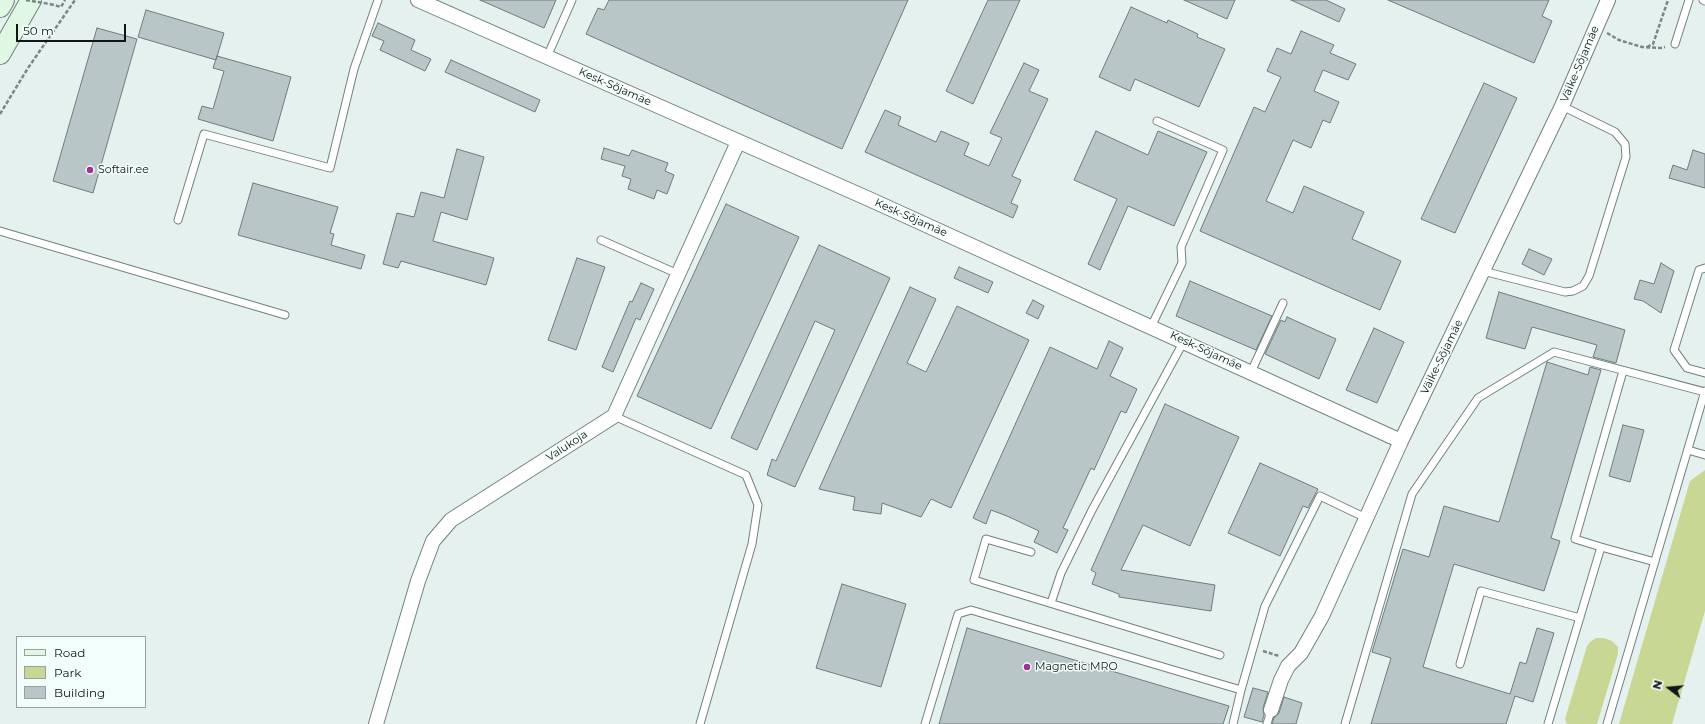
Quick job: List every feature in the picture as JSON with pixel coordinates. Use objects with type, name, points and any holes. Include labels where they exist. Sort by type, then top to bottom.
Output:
[{"type":"main road","points":[[0,7],[4,0]]},
{"type":"main road","points":[[0,54],[31,0]]},
{"type":"street","name":"Kesk-Sõjamäe","points":[[418,0],[738,142],[869,198],[1401,441]]},
{"type":"street","name":"Väike-Sõjamäe","points":[[1271,710],[1281,680],[1288,666],[1301,653],[1322,616],[1401,441],[1562,106],[1596,27],[1605,1]]},
{"type":"street","points":[[614,416],[738,142]]},
{"type":"street","name":"Valukoja","points":[[376,724],[418,581],[433,541],[451,520],[614,416]]},
{"type":"lane","points":[[178,220],[204,134],[330,168],[354,69],[378,0]]},
{"type":"lane","points":[[547,57],[572,0]]},
{"type":"lane","points":[[1675,44],[1690,0]]},
{"type":"lane","points":[[1483,271],[1565,292],[1573,291],[1582,286],[1589,276],[1626,157],[1625,144],[1615,132],[1562,106]]},
{"type":"lane","points":[[1151,326],[1182,263],[1181,247],[1223,150],[1157,121]]},
{"type":"lane","points":[[0,231],[285,315]]},
{"type":"lane","points":[[601,240],[678,274]]},
{"type":"lane","points":[[1705,268],[1699,270],[1674,350],[1687,368],[1705,373]]},
{"type":"lane","points":[[1251,372],[1283,303]]},
{"type":"lane","points":[[1051,603],[1059,576],[1092,510],[1184,341]]},
{"type":"lane","points":[[1345,724],[1412,494],[1478,398],[1554,352],[1705,392],[1607,724]]},
{"type":"lane","points":[[1623,371],[1575,539],[1655,562]]},
{"type":"lane","points":[[614,416],[746,475],[758,505],[752,544],[700,724]]},
{"type":"lane","points":[[1688,450],[1705,455]]},
{"type":"lane","points":[[1233,724],[1265,606],[1320,496],[1366,518]]},
{"type":"lane","points":[[1031,552],[986,539],[974,580],[1220,655]]},
{"type":"lane","points":[[1548,724],[1601,547]]},
{"type":"lane","points":[[1460,664],[1481,591],[1580,618]]},
{"type":"lane","points":[[925,724],[958,614],[971,610],[1241,690]]},
{"type":"lane","points":[[1267,724],[1271,710]]},
{"type":"path","points":[[26,0],[61,7],[65,0]]},
{"type":"path","points":[[0,114],[28,68],[75,0]]},
{"type":"path","points":[[1646,48],[1653,44],[1668,0]]},
{"type":"path","points":[[1596,27],[1619,40],[1646,48],[1661,48],[1675,44]]},
{"type":"green space","points":[[1705,470],[1705,611],[1672,724],[1619,724],[1690,481]]},
{"type":"green space","points":[[1596,638],[1604,638],[1612,641],[1618,647],[1618,654],[1597,724],[1567,724],[1565,719],[1587,646]]},
{"type":"building","points":[[480,0],[556,0],[544,28]]},
{"type":"building","points":[[609,0],[908,0],[842,149],[586,34],[598,8],[604,10]]},
{"type":"building","points":[[988,0],[1020,0],[973,104],[946,91]]},
{"type":"building","points":[[1184,0],[1235,0],[1227,19]]},
{"type":"building","points":[[1291,0],[1326,0],[1345,9],[1339,22]]},
{"type":"building","points":[[1388,0],[1549,0],[1542,16],[1552,21],[1534,63]]},
{"type":"building","points":[[1131,7],[1167,23],[1168,20],[1198,34],[1197,37],[1225,49],[1199,107],[1135,79],[1130,91],[1099,77]]},
{"type":"building","points":[[146,10],[224,33],[216,60],[138,37]]},
{"type":"building","points":[[378,23],[415,40],[411,50],[431,59],[425,71],[380,50],[384,41],[372,36]]},
{"type":"building","points":[[97,28],[137,39],[93,193],[53,181]]},
{"type":"building","points":[[1301,31],[1334,45],[1330,53],[1356,64],[1348,80],[1323,70],[1314,91],[1339,102],[1330,123],[1323,120],[1311,148],[1293,140],[1266,201],[1293,213],[1304,186],[1364,212],[1352,239],[1401,261],[1380,310],[1200,231],[1254,107],[1265,112],[1281,77],[1267,71],[1277,48],[1291,54]]},
{"type":"building","points":[[217,56],[291,77],[273,141],[198,119],[202,106],[213,109],[224,71],[213,68]]},
{"type":"building","points":[[451,60],[540,100],[535,112],[445,72]]},
{"type":"building","points":[[1024,63],[1039,70],[1029,91],[1048,99],[1012,176],[1021,180],[1011,203],[1018,206],[1013,218],[865,152],[885,110],[901,117],[898,125],[936,142],[941,131],[969,143],[964,155],[989,166],[1002,138],[990,133]]},
{"type":"building","points":[[1484,83],[1517,98],[1455,233],[1421,219]]},
{"type":"building","points":[[1096,131],[1148,155],[1158,131],[1207,152],[1174,226],[1128,206],[1100,270],[1088,264],[1117,199],[1074,180]]},
{"type":"building","points":[[604,148],[629,156],[632,150],[668,163],[665,171],[674,175],[667,194],[657,190],[654,199],[628,189],[631,179],[622,176],[625,166],[601,159]]},
{"type":"building","points":[[457,149],[484,157],[467,220],[441,212],[433,241],[494,258],[486,285],[401,261],[398,268],[383,264],[397,213],[414,217],[421,192],[444,198]]},
{"type":"building","points":[[1693,150],[1705,154],[1705,188],[1669,178],[1673,165],[1687,170]]},
{"type":"building","points":[[253,183],[338,207],[330,233],[334,234],[331,245],[365,255],[361,269],[238,235]]},
{"type":"building","points":[[726,204],[799,237],[711,429],[637,396]]},
{"type":"building","points":[[819,245],[890,278],[795,487],[767,475],[772,459],[776,461],[835,330],[815,321],[757,450],[731,438]]},
{"type":"building","points":[[1529,249],[1552,259],[1544,275],[1522,264]]},
{"type":"building","points":[[577,258],[605,267],[576,350],[548,340]]},
{"type":"building","points":[[1661,263],[1674,271],[1661,313],[1643,301],[1634,299],[1640,280],[1654,284]]},
{"type":"building","points":[[959,267],[993,282],[988,293],[954,278]]},
{"type":"building","points":[[1190,281],[1272,316],[1256,350],[1176,316]]},
{"type":"building","points":[[641,283],[654,289],[640,320],[636,318],[613,372],[602,367],[630,301],[632,302]]},
{"type":"building","points":[[910,287],[936,299],[907,363],[926,372],[957,306],[1029,340],[951,508],[931,499],[921,517],[882,503],[881,514],[853,510],[855,497],[819,489]]},
{"type":"building","points":[[1499,292],[1625,330],[1616,363],[1593,357],[1597,345],[1532,327],[1525,349],[1486,338]]},
{"type":"building","points":[[1033,300],[1044,306],[1038,319],[1026,313]]},
{"type":"building","points":[[1287,317],[1336,339],[1319,379],[1265,354],[1281,320],[1285,322]]},
{"type":"building","points":[[1374,328],[1404,342],[1377,403],[1346,390]]},
{"type":"building","points":[[1109,341],[1123,348],[1110,376],[1137,389],[1126,413],[1121,411],[1094,470],[1091,468],[1063,528],[1068,530],[1057,553],[1034,542],[1039,531],[1007,516],[991,510],[986,524],[973,518],[1050,347],[1097,369]]},
{"type":"building","points":[[1547,362],[1588,375],[1590,367],[1601,370],[1551,538],[1560,541],[1544,591],[1454,564],[1423,667],[1510,694],[1520,662],[1526,664],[1537,628],[1554,633],[1533,702],[1515,696],[1506,724],[1371,724],[1391,658],[1372,652],[1403,549],[1429,557],[1444,506],[1499,522]]},
{"type":"building","points":[[1165,404],[1239,437],[1190,546],[1143,525],[1121,570],[1215,585],[1211,611],[1119,597],[1119,594],[1092,584],[1096,573],[1091,570]]},
{"type":"building","points":[[1623,425],[1644,430],[1630,482],[1609,476]]},
{"type":"building","points":[[1260,463],[1318,489],[1308,508],[1303,506],[1280,556],[1228,533]]},
{"type":"building","points":[[842,584],[906,604],[881,687],[816,668]]},
{"type":"building","name":"Magnetic MRO","points":[[967,628],[1229,706],[1223,724],[939,724]]},
{"type":"building","points":[[1253,688],[1268,692],[1263,708],[1264,715],[1262,722],[1244,717]]},
{"type":"building","points":[[1284,697],[1302,703],[1296,724],[1272,724],[1274,718],[1279,713]]},
{"type":"place","name":"Softair.ee","points":[[90,170]]},
{"type":"place","name":"Magnetic MRO","points":[[1027,667]]}]
